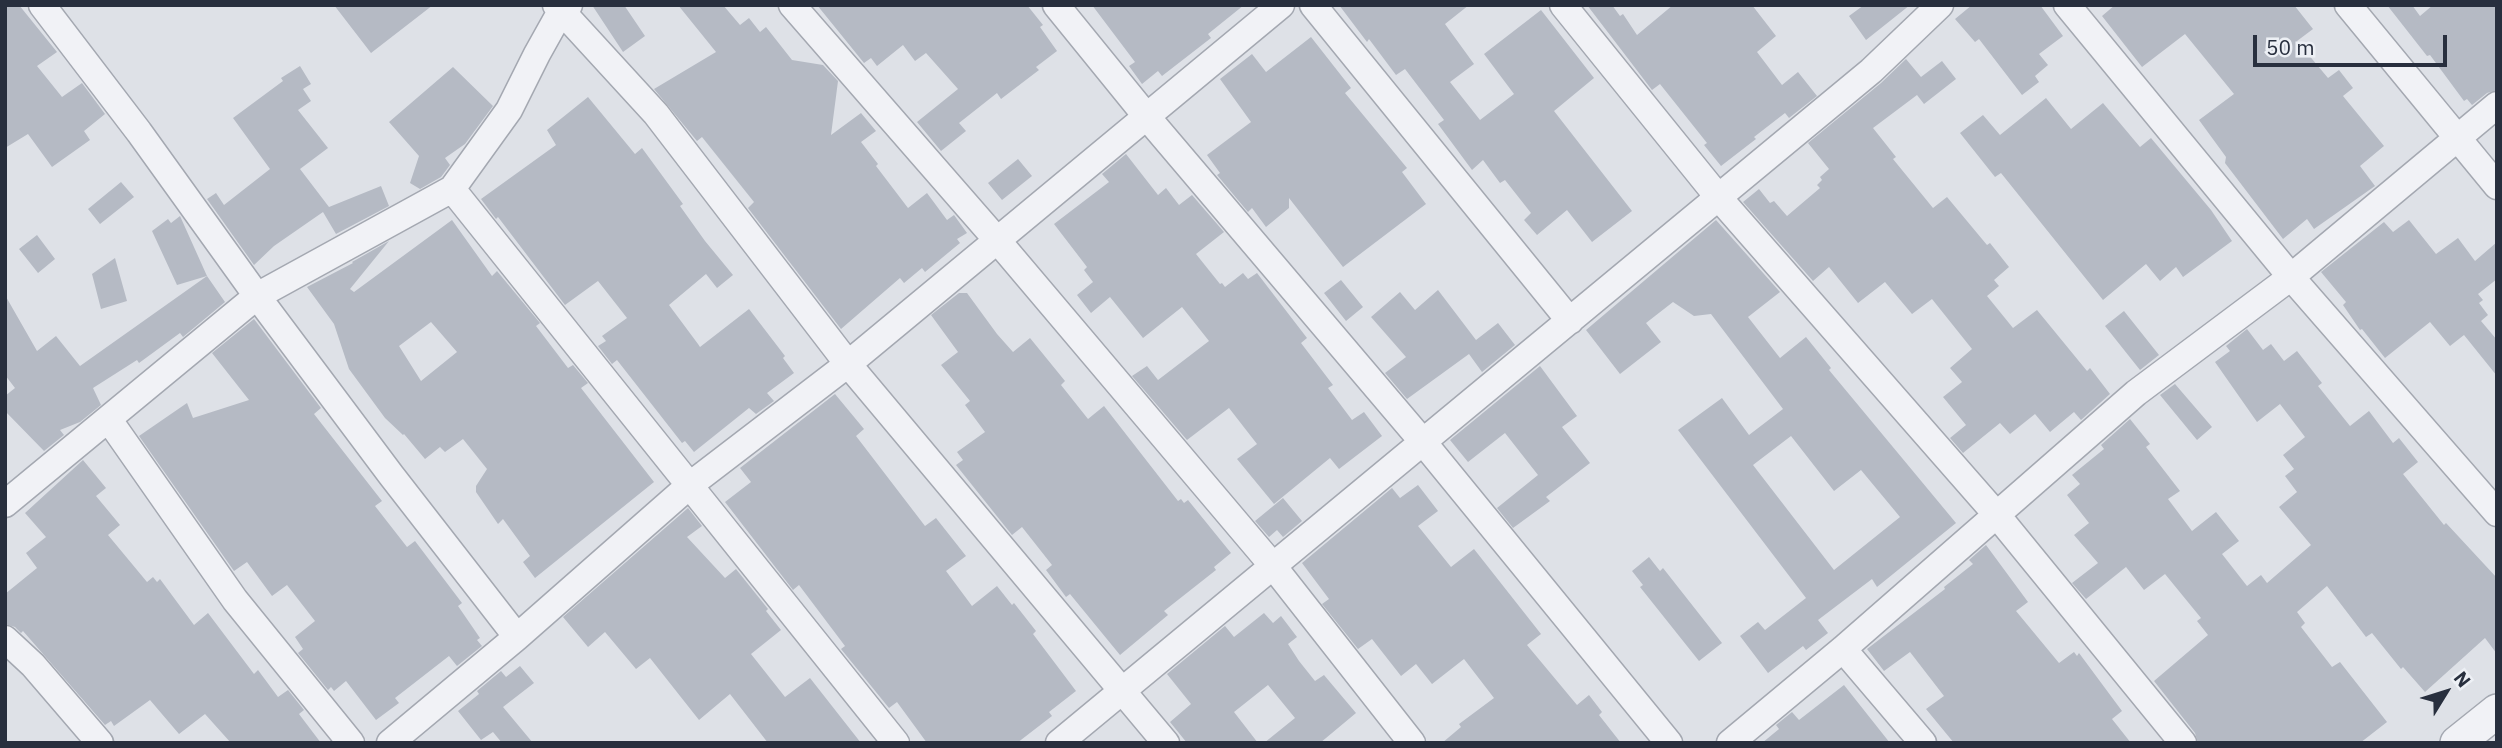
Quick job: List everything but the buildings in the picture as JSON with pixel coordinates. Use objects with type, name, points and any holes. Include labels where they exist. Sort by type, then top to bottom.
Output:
[{"type":"street","points":[[42,5],[139,132],[391,475],[517,637]]},
{"type":"street","points":[[792,5],[997,240],[1273,566],[1412,743]]},
{"type":"street","points":[[1056,5],[1147,117],[1423,442],[1669,743]]},
{"type":"street","points":[[390,743],[517,637],[690,485],[848,364],[1281,5]]},
{"type":"street","points":[[1313,5],[1570,321]]},
{"type":"street","points":[[1563,5],[1718,198],[1996,514],[2183,743]]},
{"type":"street","points":[[1059,743],[1871,71],[1940,5]]},
{"type":"street","points":[[2067,5],[2291,277],[2497,513]]},
{"type":"street","points":[[2348,5],[2497,186]]},
{"type":"street","points":[[5,504],[257,296],[452,189],[509,110],[562,7],[656,114],[848,364],[1166,743]]},
{"type":"street","points":[[1730,743],[1843,649],[2136,393],[2291,277],[2497,104]]},
{"type":"street","points":[[452,189],[897,743]]},
{"type":"street","points":[[109,420],[235,600],[351,743]]},
{"type":"street","points":[[5,639],[33,665],[100,743]]},
{"type":"street","points":[[1843,649],[1923,743]]},
{"type":"street","points":[[2457,743],[2497,711]]}]
